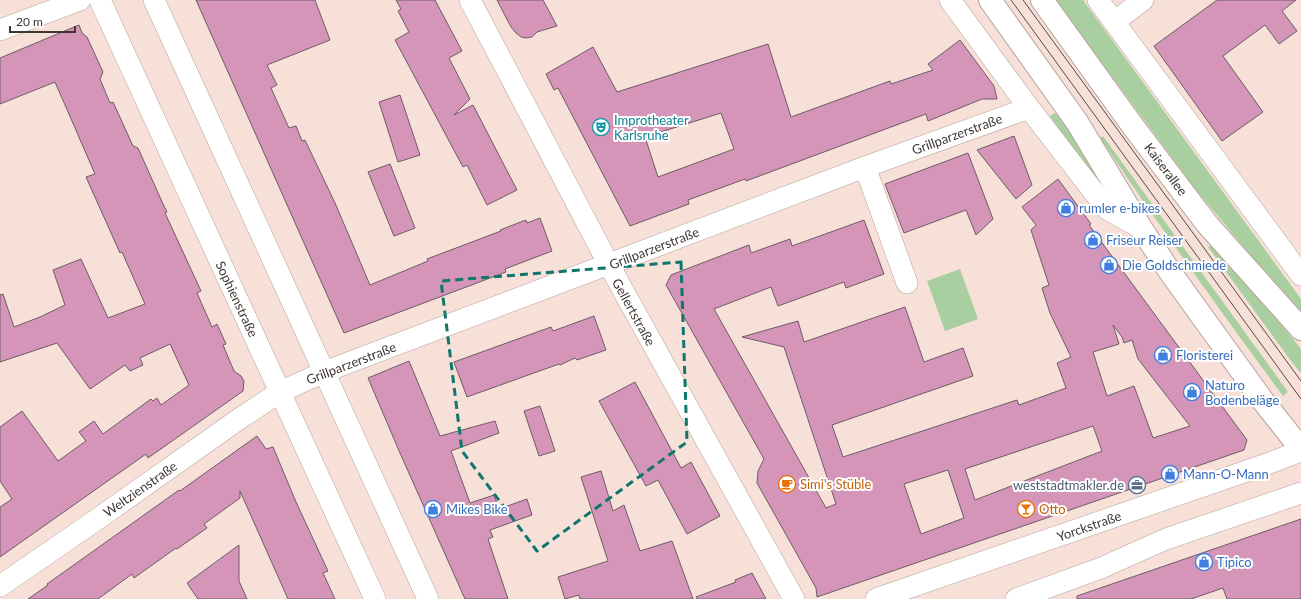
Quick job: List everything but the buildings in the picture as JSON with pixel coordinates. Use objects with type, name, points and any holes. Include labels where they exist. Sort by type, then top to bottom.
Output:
[{"type":"main road","points":[[990,0],[1077,122],[1141,228],[1170,272],[1301,450]]},
{"type":"main road","name":"Kaiserallee","points":[[1042,0],[1132,125],[1207,224],[1301,329]]},
{"type":"street","points":[[0,30],[80,0]]},
{"type":"street","name":"Sophienstraße","points":[[100,0],[375,599]]},
{"type":"street","points":[[154,0],[428,599]]},
{"type":"street","name":"Gellertstraße","points":[[470,0],[608,265],[794,599]]},
{"type":"street","points":[[950,0],[1029,108],[1107,209],[1141,228]]},
{"type":"street","points":[[1098,0],[1301,275]]},
{"type":"street","points":[[1114,22],[1143,0]]},
{"type":"street","name":"Grillparzerstraße","points":[[280,392],[324,372],[865,167],[1029,108]]},
{"type":"street","points":[[865,167],[906,283]]},
{"type":"street","name":"Weltzienstraße","points":[[0,586],[280,392]]},
{"type":"street","name":"Yorckstraße","points":[[876,599],[1267,464],[1301,450]]},
{"type":"street","points":[[1016,599],[1101,568],[1166,539],[1301,493]]},
{"type":"highlighted area","points":[[681,262],[687,442],[537,551],[462,451],[441,281]]},
{"type":"green space","points":[[1055,0],[1083,0],[1301,299],[1301,312],[1263,270],[1196,190]]},
{"type":"green space","points":[[1055,113],[1064,123],[1095,170],[1095,173],[1090,175],[1050,116]]},
{"type":"green space","points":[[1103,136],[1288,392],[1283,396],[1213,300],[1100,138]]},
{"type":"green space","points":[[1211,245],[1301,349],[1301,373],[1208,247]]},
{"type":"green space","points":[[960,269],[978,319],[945,331],[927,281]]},
{"type":"tram line","points":[[1011,0],[1301,399]]},
{"type":"tram line","points":[[1023,0],[1301,381]]},
{"type":"place","name":"Improtheater Karlsruhe","points":[[601,127]]},
{"type":"place","name":"rumler e-bikes","points":[[1066,208]]},
{"type":"place","name":"Friseur Reiser","points":[[1093,240]]},
{"type":"place","name":"Die Goldschmiede","points":[[1109,265]]},
{"type":"place","name":"Floristerei","points":[[1163,355]]},
{"type":"place","name":"Naturo Bodenbeläge","points":[[1192,392]]},
{"type":"place","name":"Mann-O-Mann","points":[[1170,474]]},
{"type":"place","name":"Simi's Stüble","points":[[787,484]]},
{"type":"place","name":"weststadtmakler.de","points":[[1137,485]]},
{"type":"place","name":"Mikes Bike","points":[[433,509]]},
{"type":"place","name":"Otto","points":[[1026,509]]},
{"type":"place","name":"Tipico","points":[[1204,562]]}]
